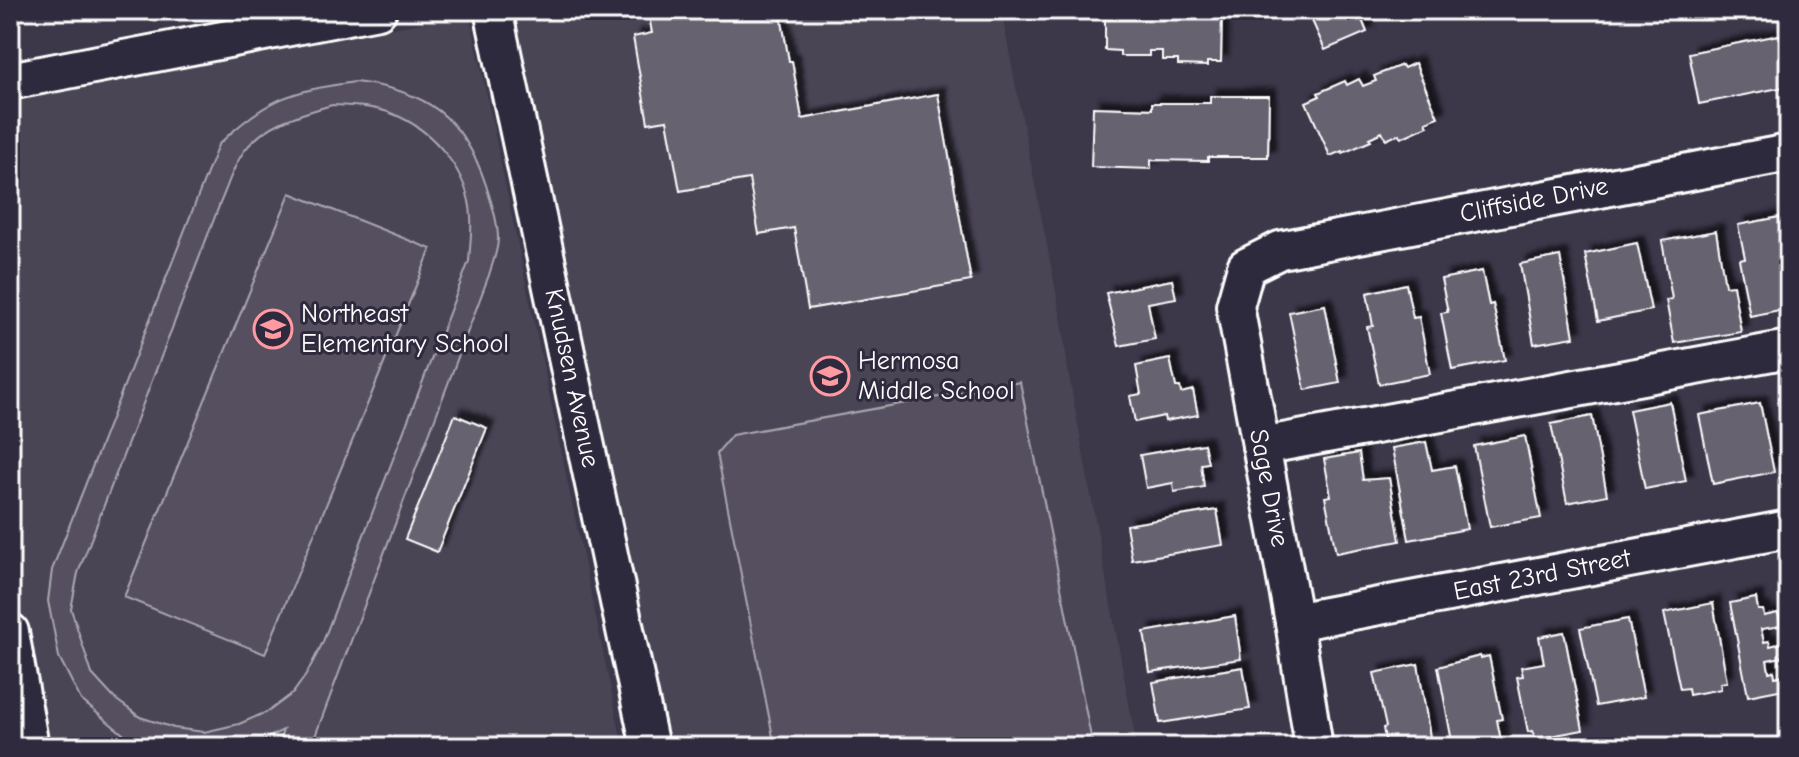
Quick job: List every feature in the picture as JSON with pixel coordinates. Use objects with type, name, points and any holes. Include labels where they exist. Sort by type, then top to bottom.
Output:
[{"type":"street","points":[[10,81],[378,10]]},
{"type":"street","name":"Knudsen Avenue","points":[[493,10],[650,747]]},
{"type":"street","name":"Cliffside Drive","points":[[1280,250],[1789,153]]},
{"type":"street","name":"Sage Drive","points":[[1280,250],[1246,267],[1235,306],[1314,747]]},
{"type":"street","points":[[1261,446],[1789,349]]},
{"type":"street","name":"East 23rd Street","points":[[1294,622],[1789,529]]},
{"type":"street","points":[[10,632],[30,747]]},
{"type":"shaded area","name":"Hermosa Middle School","points":[[514,10],[1001,10],[1062,322],[1068,370],[1137,747],[1093,747],[1020,383],[717,453],[775,747],[669,747]]},
{"type":"shaded area","name":"Northeast Elementary School","points":[[460,16],[467,18],[472,25],[623,747],[43,747],[10,561],[10,97]]},
{"type":"shaded area","points":[[355,82],[380,86],[422,100],[453,124],[477,161],[486,185],[497,225],[496,253],[311,747],[277,747],[283,730],[250,747],[152,747],[123,734],[81,700],[59,657],[48,601],[52,570],[218,145],[250,117],[280,100],[313,89]],"holes":[[[332,105],[371,108],[393,114],[422,131],[447,155],[469,201],[469,261],[322,644],[306,675],[293,693],[269,711],[239,724],[204,732],[174,728],[140,717],[114,698],[92,674],[71,609],[78,573],[238,162],[253,141],[273,126]]]},
{"type":"shaded area","points":[[290,193],[431,249],[265,654],[124,597]]},
{"type":"shaded area","points":[[1020,382],[1093,747],[775,747],[717,453],[732,435]]},
{"type":"building","points":[[648,10],[784,10],[785,15],[781,16],[802,119],[938,94],[971,281],[808,309],[794,228],[759,234],[749,179],[680,191],[667,120],[648,123],[633,37],[652,33]]},
{"type":"building","points":[[1105,10],[1222,10],[1221,62],[1207,62],[1207,66],[1178,65],[1178,60],[1162,60],[1162,51],[1149,51],[1149,56],[1120,56],[1120,51],[1105,50]]},
{"type":"building","points":[[1313,10],[1358,10],[1367,32],[1325,50],[1310,16],[1315,14]]},
{"type":"building","points":[[1789,33],[1789,86],[1699,104],[1689,53]]},
{"type":"building","points":[[1415,63],[1438,117],[1426,122],[1428,126],[1401,138],[1399,134],[1386,140],[1382,132],[1369,138],[1371,141],[1330,156],[1306,102],[1345,81],[1347,85],[1359,79],[1363,86],[1376,81],[1374,76]]},
{"type":"building","points":[[1210,96],[1269,96],[1268,157],[1208,157],[1208,161],[1151,160],[1151,169],[1091,167],[1093,107],[1152,109],[1152,103],[1210,103]]},
{"type":"building","points":[[1780,217],[1786,250],[1789,250],[1789,308],[1750,316],[1739,259],[1745,258],[1738,225]]},
{"type":"building","points":[[1716,231],[1725,286],[1733,285],[1741,332],[1674,343],[1666,300],[1672,299],[1662,241]]},
{"type":"building","points":[[1637,243],[1651,310],[1598,321],[1585,254]]},
{"type":"building","points":[[1560,256],[1574,337],[1534,344],[1520,264]]},
{"type":"building","points":[[1482,271],[1505,360],[1452,370],[1441,313],[1448,312],[1441,279]]},
{"type":"building","points":[[1172,280],[1176,298],[1148,303],[1155,339],[1119,346],[1106,293]]},
{"type":"building","points":[[1406,284],[1413,318],[1419,317],[1430,374],[1379,384],[1367,327],[1373,326],[1367,293]]},
{"type":"building","points":[[1325,305],[1340,383],[1305,390],[1289,312]]},
{"type":"building","points":[[1170,359],[1176,387],[1180,387],[1181,393],[1193,390],[1198,415],[1165,421],[1164,416],[1135,422],[1130,396],[1141,394],[1136,366]]},
{"type":"building","points":[[1789,400],[1789,459],[1778,402]]},
{"type":"building","points":[[1670,402],[1686,481],[1645,489],[1629,410]]},
{"type":"building","points":[[1760,403],[1774,472],[1713,484],[1699,415]]},
{"type":"building","points":[[455,415],[487,428],[437,552],[405,539]]},
{"type":"building","points":[[1592,416],[1607,495],[1567,503],[1551,424]]},
{"type":"building","points":[[1525,436],[1541,518],[1490,527],[1474,446]]},
{"type":"building","points":[[1426,442],[1432,470],[1455,466],[1467,529],[1409,540],[1392,448]]},
{"type":"building","points":[[1204,444],[1208,463],[1201,464],[1204,487],[1174,492],[1173,483],[1146,488],[1140,455]]},
{"type":"building","points":[[1359,453],[1363,480],[1389,478],[1400,541],[1336,553],[1325,497],[1331,496],[1324,459]]},
{"type":"building","points":[[1217,510],[1223,545],[1132,560],[1126,525]]},
{"type":"building","points":[[1756,598],[1758,610],[1763,610],[1764,616],[1778,613],[1781,626],[1761,629],[1764,642],[1769,641],[1770,646],[1783,643],[1786,656],[1767,660],[1769,672],[1774,671],[1775,677],[1789,674],[1789,688],[1748,696],[1730,603]]},
{"type":"building","points":[[1713,603],[1727,682],[1720,683],[1721,689],[1689,695],[1688,688],[1680,689],[1664,613]]},
{"type":"building","points":[[1235,616],[1241,659],[1150,672],[1144,632]]},
{"type":"building","points":[[1628,619],[1644,697],[1596,706],[1580,628]]},
{"type":"building","points":[[1564,632],[1583,730],[1534,739],[1533,731],[1528,732],[1517,677],[1523,676],[1521,667],[1544,663],[1539,637]]},
{"type":"building","points":[[1489,656],[1502,719],[1497,720],[1502,746],[1453,747],[1438,667]]},
{"type":"building","points":[[1418,664],[1430,737],[1386,745],[1383,728],[1386,727],[1374,673]]},
{"type":"building","points":[[1243,667],[1250,709],[1160,723],[1153,682]]},
{"type":"place","name":"Northeast Elementary School","points":[[273,329]]},
{"type":"place","name":"Hermosa Middle School","points":[[830,376]]}]
